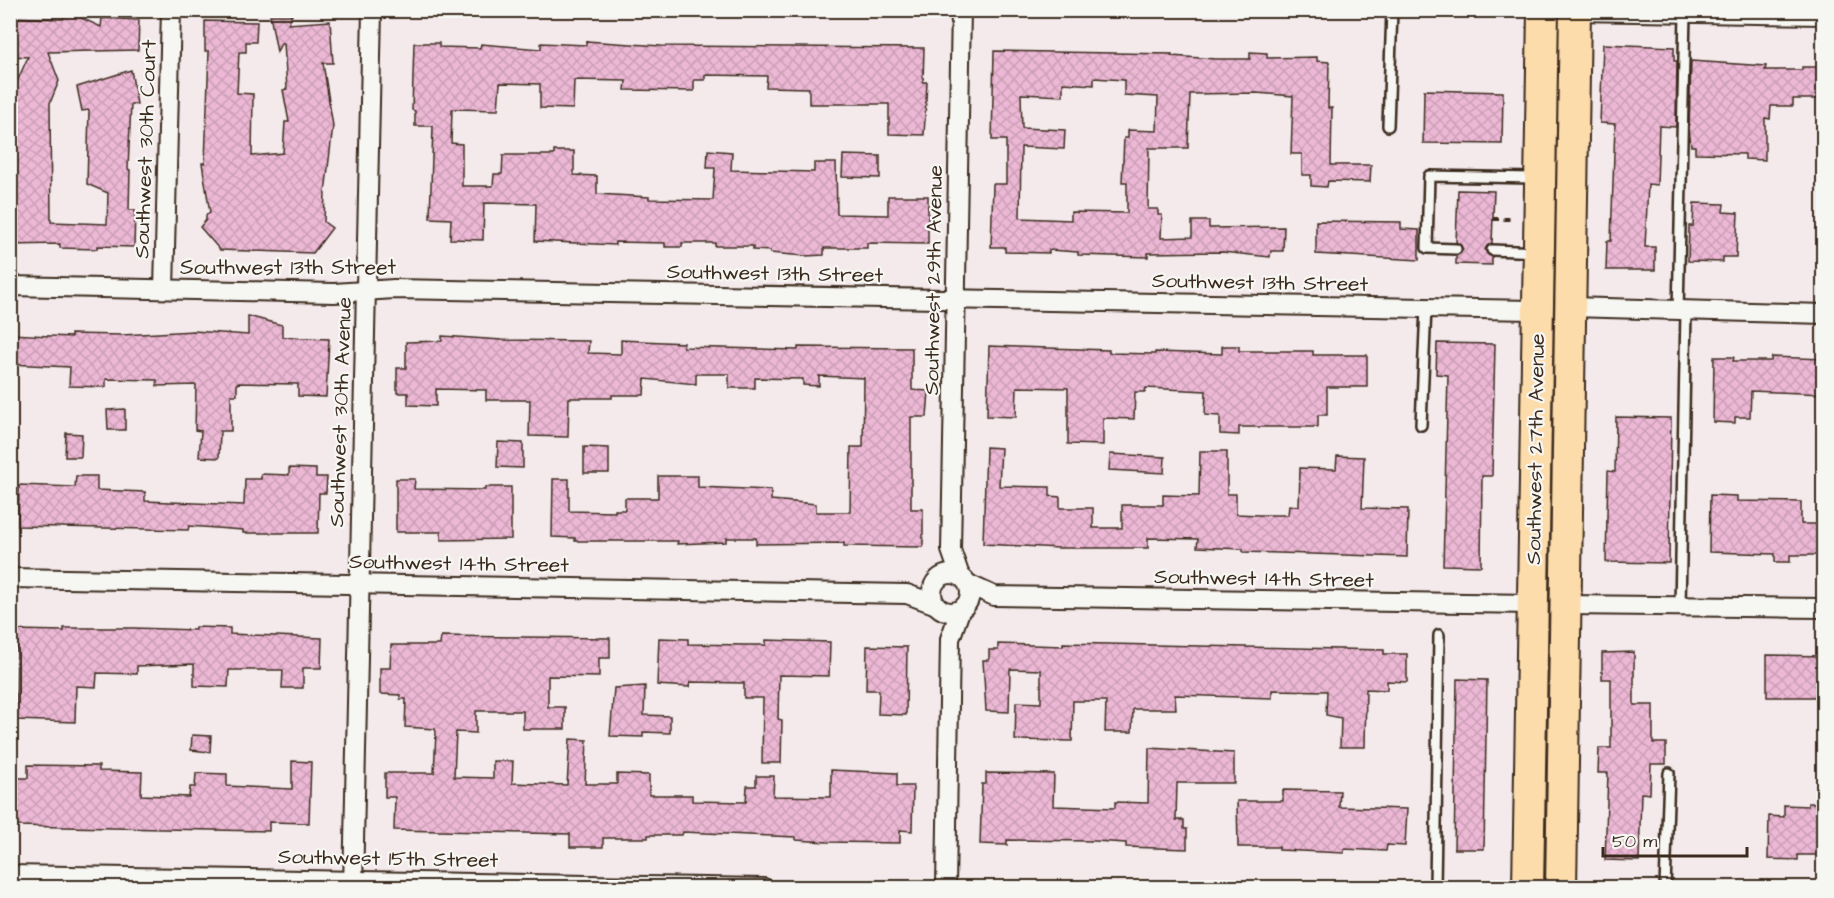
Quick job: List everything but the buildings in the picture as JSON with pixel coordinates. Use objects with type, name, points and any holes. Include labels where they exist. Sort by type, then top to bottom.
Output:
[{"type":"highway","name":"Southwest 27th Avenue","points":[[1528,888],[1543,10]]},
{"type":"highway","name":"Southwest 27th Avenue","points":[[1561,888],[1575,11]]},
{"type":"highway","points":[[1533,568],[1547,592],[1566,605]]},
{"type":"highway","points":[[1533,604],[1550,618],[1566,644]]},
{"type":"street","name":"Southwest 30th Court","points":[[164,289],[171,10]]},
{"type":"street","name":"Southwest 30th Avenue","points":[[353,884],[357,584],[372,10]]},
{"type":"street","name":"Southwest 29th Avenue","points":[[951,580],[961,10]]},
{"type":"street","points":[[1575,11],[1824,15]]},
{"type":"street","name":"Southwest 13th Street","points":[[10,286],[366,291],[394,289],[1538,310]]},
{"type":"street","points":[[1570,307],[1682,312],[1824,314]]},
{"type":"street","name":"Southwest 14th Street","points":[[10,578],[907,594],[951,607],[986,602],[994,596]]},
{"type":"street","points":[[945,888],[951,607],[970,591],[951,580],[932,597],[951,607]]},
{"type":"street","name":"Southwest 14th Street","points":[[907,594],[951,580],[994,596],[1533,604]]},
{"type":"street","points":[[1566,605],[1824,608]]},
{"type":"street","name":"Southwest 15th Street","points":[[10,874],[353,884],[764,888]]},
{"type":"lane","points":[[1388,126],[1392,10]]},
{"type":"lane","points":[[1680,607],[1685,14]]},
{"type":"lane","points":[[1456,249],[1427,248],[1429,176],[1540,178]]},
{"type":"lane","points":[[1492,250],[1539,252]]},
{"type":"lane","points":[[1421,424],[1426,307]]},
{"type":"lane","points":[[1435,888],[1439,635]]},
{"type":"lane","points":[[1665,888],[1669,773]]},
{"type":"path","points":[[1493,219],[1514,219]]}]
